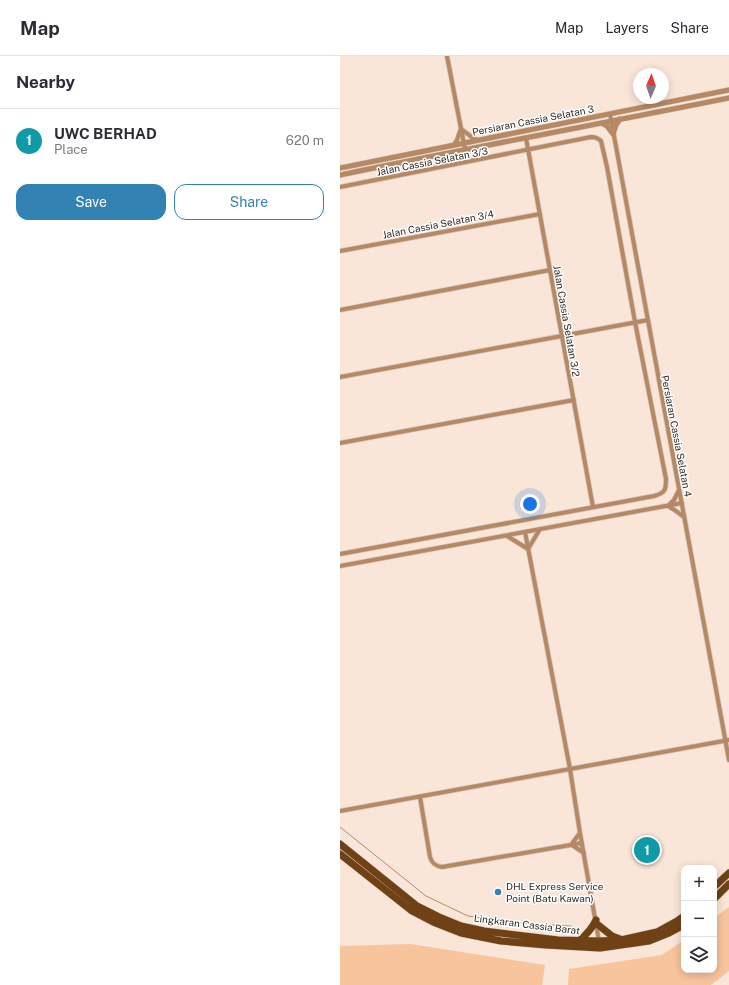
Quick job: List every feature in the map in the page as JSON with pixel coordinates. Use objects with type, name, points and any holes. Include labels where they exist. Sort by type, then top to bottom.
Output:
[{"type":"main road","name":"Lingkaran Cassia Barat","points":[[340,844],[417,906],[461,926],[484,931],[558,940],[621,940],[657,932],[681,918]]},
{"type":"main road","name":"Lingkaran Cassia Barat","points":[[340,854],[412,911],[433,922],[462,933],[501,941],[600,948],[649,941],[681,927]]},
{"type":"main road","points":[[717,884],[729,873]]},
{"type":"main road","points":[[717,896],[729,884]]},
{"type":"main road","points":[[579,941],[586,935],[596,922],[612,936],[621,940]]},
{"type":"street","points":[[447,56],[465,149]]},
{"type":"street","name":"Persiaran Cassia Selatan 3","points":[[340,168],[729,90]]},
{"type":"street","name":"Persiaran Cassia Selatan 3","points":[[340,175],[465,149],[729,98]]},
{"type":"street","name":"Persiaran Cassia Selatan 4","points":[[610,114],[684,518],[727,740],[729,760]]},
{"type":"street","points":[[614,134],[616,125],[620,120]]},
{"type":"street","points":[[602,123],[614,134]]},
{"type":"street","points":[[461,128],[473,138],[478,140]]},
{"type":"street","points":[[454,145],[461,128]]},
{"type":"street","name":"Jalan Cassia Selatan 3/3","points":[[340,187],[591,137],[598,138],[601,141],[608,172],[635,322]]},
{"type":"street","name":"Jalan Cassia Selatan 3/2","points":[[526,138],[593,507]]},
{"type":"street","name":"Jalan Cassia Selatan 3/4","points":[[340,251],[540,214]]},
{"type":"street","points":[[340,310],[550,270]]},
{"type":"street","points":[[340,377],[648,320]]},
{"type":"street","points":[[340,554],[661,494],[666,488],[666,479],[635,322]]},
{"type":"street","points":[[340,443],[574,400]]},
{"type":"street","points":[[668,506],[674,500],[679,489]]},
{"type":"street","points":[[340,566],[682,503]]},
{"type":"street","points":[[668,506],[676,510],[684,518]]},
{"type":"street","points":[[528,549],[540,529]]},
{"type":"street","points":[[525,532],[570,769],[599,941]]},
{"type":"street","points":[[507,536],[528,549]]},
{"type":"street","points":[[340,810],[420,797],[727,740]]},
{"type":"street","points":[[420,797],[430,858],[432,862],[438,866],[442,867],[582,843]]},
{"type":"street","points":[[571,845],[580,832]]},
{"type":"street","points":[[571,845],[584,853]]},
{"type":"shaded area","points":[[729,907],[729,971],[711,985],[568,985],[569,969],[662,955],[681,942],[681,973],[717,973],[717,916]]},
{"type":"shaded area","points":[[410,944],[545,965],[542,985],[340,985],[340,946]]},
{"type":"waterway","points":[[340,827],[426,896],[468,916],[516,923],[571,926]]},
{"type":"place","name":"UWC BERHAD","points":[[647,850]]},
{"type":"place","name":"DHL Express Service Point (Batu Kawan)","points":[[498,892]]}]
